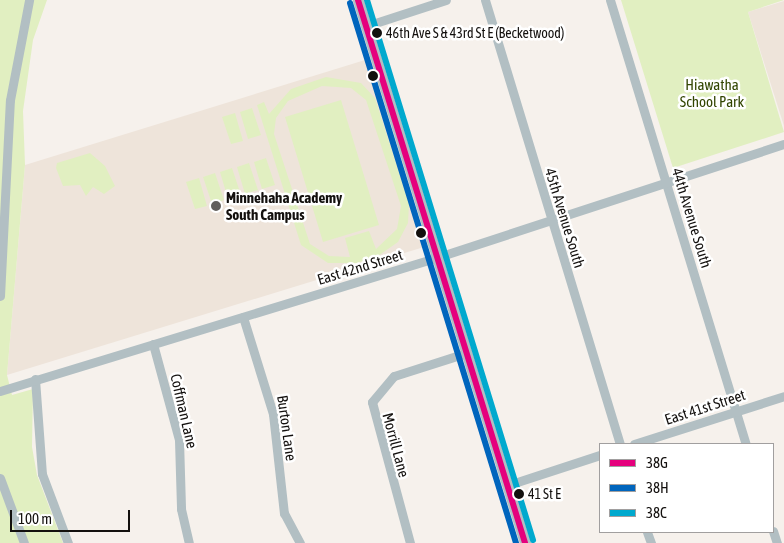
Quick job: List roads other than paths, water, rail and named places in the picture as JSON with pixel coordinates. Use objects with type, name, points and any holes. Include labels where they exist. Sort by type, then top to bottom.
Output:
[{"type":"street","points":[[0,296],[10,100],[19,33],[29,0]]},
{"type":"street","points":[[358,0],[508,485],[524,543]]},
{"type":"street","points":[[366,26],[446,0]]},
{"type":"street","name":"45th Avenue South","points":[[484,0],[620,443]]},
{"type":"street","name":"44th Avenue South","points":[[610,0],[746,443]]},
{"type":"street","name":"East 42nd Street","points":[[0,391],[438,257],[551,218],[783,146]]},
{"type":"street","name":"Burton Lane","points":[[243,317],[274,414],[284,513],[300,543]]},
{"type":"street","name":"Coffman Lane","points":[[153,344],[179,440],[181,509],[189,543]]},
{"type":"street","name":"Morrill Lane","points":[[410,543],[372,402],[394,376],[466,353]]},
{"type":"street","points":[[35,380],[42,474],[68,543]]},
{"type":"street","name":"East 41st Street","points":[[637,443],[784,396]]},
{"type":"street","points":[[508,485],[599,455]]},
{"type":"street","points":[[0,478],[24,543]]},
{"type":"place","name":"46th Ave S & 43rd St E (Becketwood)","points":[[377,33]]},
{"type":"place","name":"Minnehaha Academy South Campus","points":[[216,206]]},
{"type":"place","name":"41 St E","points":[[519,494]]},
{"type":"park label","name":"Hiawatha School Park","points":[[712,92]]}]
